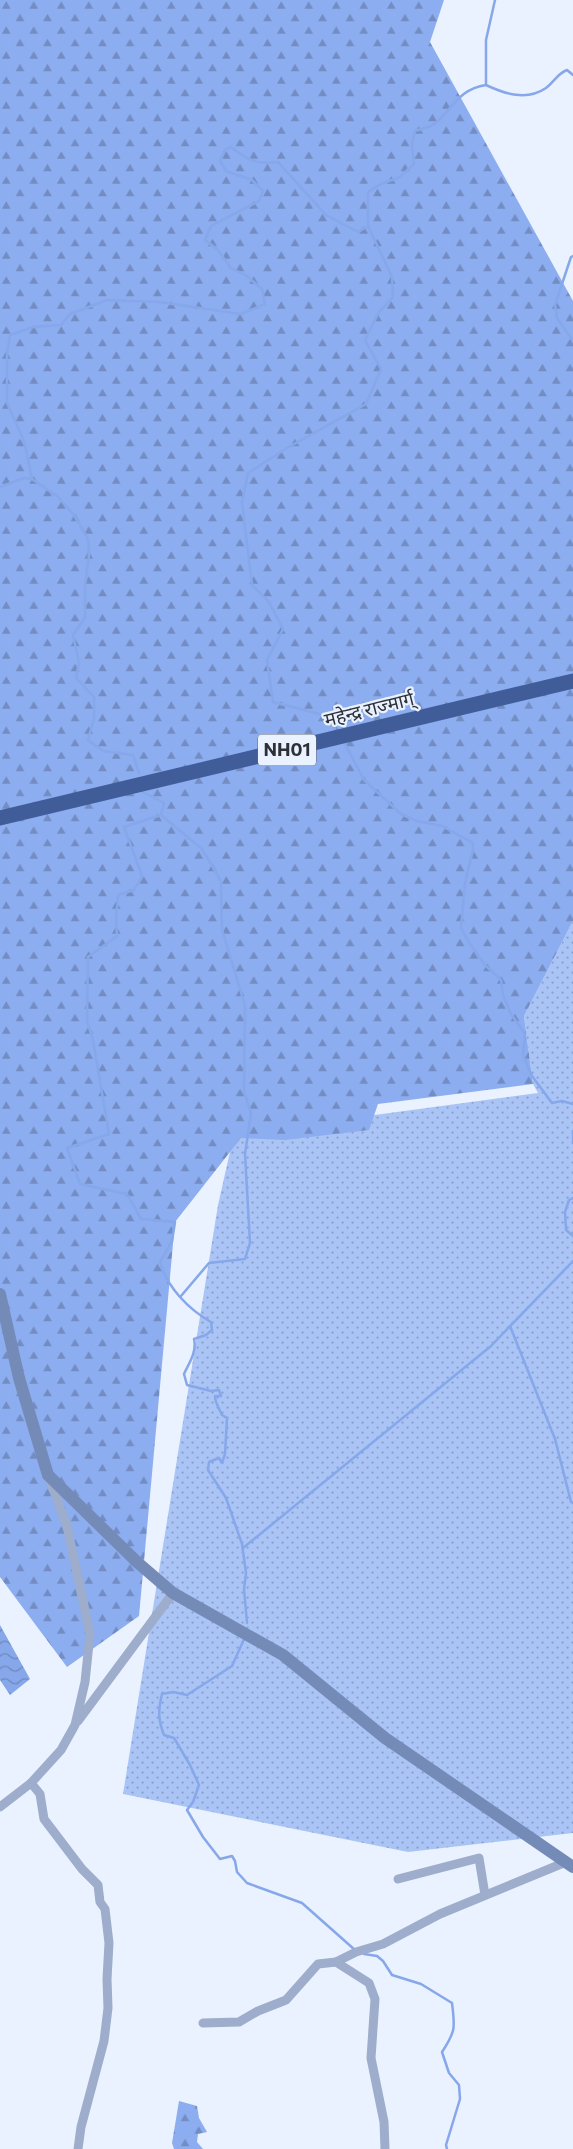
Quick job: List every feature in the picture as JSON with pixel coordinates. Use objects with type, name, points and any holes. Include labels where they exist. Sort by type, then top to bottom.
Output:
[{"type":"highway","name":"महेन्द्र राज्मार्ग्","points":[[0,818],[573,681]]},
{"type":"street","points":[[0,1294],[19,1378],[48,1475],[68,1526],[90,1634],[85,1682],[75,1725]]},
{"type":"street","points":[[48,1475],[137,1562],[173,1593],[283,1655],[385,1738],[570,1865]]},
{"type":"street","points":[[0,1807],[31,1784],[61,1750],[75,1725],[173,1593]]},
{"type":"street","points":[[31,1784],[40,1794],[44,1819],[82,1869],[98,1885],[109,1943],[108,2008],[104,2041],[81,2127],[78,2149]]},
{"type":"street","points":[[398,1879],[479,1858],[485,1895]]},
{"type":"street","points":[[203,2023],[239,2022],[258,2011],[286,2000],[318,1964],[336,1962],[356,1952],[383,1944],[440,1914],[485,1895],[570,1865]]},
{"type":"street","points":[[336,1962],[369,1983],[374,1999],[371,2058],[384,2122],[385,2149]]},
{"type":"shaded area","points":[[573,921],[573,1833],[408,1852],[123,1794],[218,1205],[234,1134],[538,1093],[533,1084],[524,1016]]},
{"type":"green space","points":[[0,0],[444,0],[430,42],[573,301],[573,921],[524,1016],[533,1084],[378,1104],[369,1130],[285,1140],[241,1138],[175,1222],[139,1616],[67,1667],[0,1577]]},
{"type":"green space","points":[[179,2101],[197,2106],[199,2118],[207,2132],[198,2134],[197,2142],[203,2149],[174,2149],[172,2143]]},
{"type":"water","points":[[0,1625],[30,1679],[10,1695],[0,1680]]},
{"type":"waterway","points":[[495,0],[486,40],[486,85],[508,93],[524,95],[539,92],[546,88],[567,70],[573,75]]},
{"type":"waterway","points":[[139,773],[133,755],[103,751],[88,740],[94,718],[94,697],[76,678],[79,663],[73,635],[85,618],[85,586],[89,555],[88,539],[74,515],[58,497],[32,479],[24,441],[7,403],[7,354],[10,335],[33,327],[61,325],[70,314],[107,300],[159,302],[241,314],[265,304],[262,289],[247,276],[231,268],[217,249],[205,240],[211,226],[259,201],[263,191],[252,180],[226,171],[220,161],[225,150],[231,147],[242,155],[258,162],[278,162],[326,215],[358,232],[368,226],[368,192],[381,184],[400,177],[414,164],[412,144],[415,131],[435,124],[464,94],[477,87],[486,85]]},
{"type":"waterway","points":[[335,729],[327,716],[273,702],[267,660],[283,629],[269,602],[252,585],[242,502],[248,473],[287,448],[366,404],[381,369],[365,340],[379,312],[393,297],[392,277],[368,226]]},
{"type":"waterway","points":[[573,256],[571,257],[555,305],[557,318],[573,341]]},
{"type":"waterway","points":[[0,487],[24,478],[32,479]]},
{"type":"waterway","points":[[344,742],[364,780],[401,814],[417,821],[442,826],[473,843],[465,883],[461,928],[485,965],[501,980],[503,995],[511,1014],[525,1034],[523,1055],[532,1076],[552,1103],[562,1101],[573,1104]]},
{"type":"waterway","points":[[143,792],[164,803],[161,815],[124,827],[142,876],[134,890],[118,895],[117,936],[88,957],[87,1021],[93,1040],[109,1134],[67,1148],[80,1184],[127,1194],[141,1219],[175,1222],[172,1241],[160,1262],[173,1289],[194,1311],[211,1322],[212,1330],[206,1335],[194,1339],[193,1353],[184,1374],[187,1385],[211,1391],[219,1390],[221,1396],[215,1396],[216,1401],[222,1415],[227,1418],[225,1454],[222,1463],[219,1458],[209,1462],[208,1470],[226,1498],[242,1544],[246,1573],[244,1589],[247,1623]]},
{"type":"waterway","points":[[161,815],[202,849],[221,881],[222,929],[245,1006],[244,1092],[251,1113],[245,1154],[250,1243],[245,1259],[209,1263],[181,1296]]},
{"type":"waterway","points":[[573,1131],[573,1143]]},
{"type":"waterway","points":[[573,1198],[569,1200],[565,1212],[566,1230],[573,1236]]},
{"type":"waterway","points":[[243,1548],[491,1346],[573,1261]]},
{"type":"waterway","points":[[510,1326],[555,1439],[571,1502],[573,1503]]},
{"type":"waterway","points":[[245,1637],[232,1666],[187,1695],[173,1692],[162,1694],[159,1715],[164,1735],[174,1738],[199,1785],[193,1802],[187,1810],[203,1837],[220,1859],[232,1856],[237,1872],[247,1883],[302,1903],[355,1950]]},
{"type":"waterway","points":[[364,1954],[377,1956],[383,1961],[392,1975],[421,1984],[452,2003],[454,2018],[452,2034],[442,2052],[449,2073],[459,2085],[460,2099],[446,2145],[447,2149]]}]
